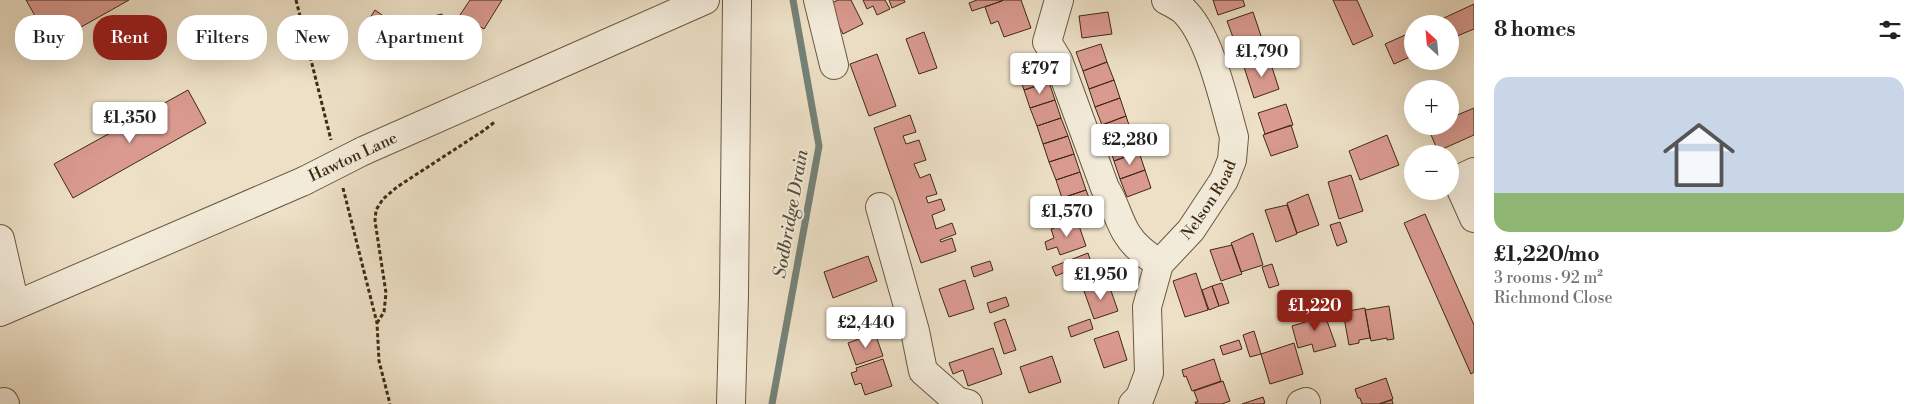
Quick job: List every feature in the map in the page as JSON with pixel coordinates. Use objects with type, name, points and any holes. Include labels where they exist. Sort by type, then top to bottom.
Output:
[{"type":"street","name":"Hawton Lane","points":[[8,309],[304,181],[363,151],[705,0]]},
{"type":"street","points":[[731,404],[737,0]]},
{"type":"street","points":[[818,0],[834,65]]},
{"type":"street","points":[[1059,0],[1047,42],[1058,60],[1105,188],[1113,200],[1126,233],[1136,246],[1159,264]]},
{"type":"street","name":"Nelson Road","points":[[1140,402],[1149,373],[1147,307],[1159,264],[1191,230],[1224,180],[1232,160],[1234,137],[1204,41],[1197,27],[1183,10],[1166,0]]},
{"type":"street","points":[[1474,172],[1457,180],[1474,218]]},
{"type":"street","points":[[880,207],[915,331],[923,370],[959,403]]},
{"type":"street","points":[[0,239],[8,309]]},
{"type":"path","points":[[296,0],[334,148]]},
{"type":"path","points":[[377,323],[384,312],[386,293],[375,221],[376,210],[383,198],[397,187],[483,131],[499,118],[503,107],[500,91]]},
{"type":"path","points":[[343,187],[377,323],[379,361],[390,404]]},
{"type":"building","points":[[26,0],[129,0],[102,15],[93,15],[93,20],[83,26],[83,15],[35,15]]},
{"type":"building","points":[[470,0],[502,0],[484,29],[482,28],[482,15],[460,15]]},
{"type":"building","points":[[838,0],[851,0],[863,24],[843,34],[828,5]]},
{"type":"building","points":[[863,0],[885,0],[890,9],[877,15],[873,6],[867,9]]},
{"type":"building","points":[[889,0],[904,0],[905,2],[892,8]]},
{"type":"building","points":[[977,0],[1002,1],[972,11],[969,3]]},
{"type":"building","points":[[1004,0],[1021,0],[1031,28],[1004,37],[998,21],[991,24],[985,7]]},
{"type":"building","points":[[1213,0],[1243,0],[1245,6],[1218,15]]},
{"type":"building","points":[[1333,0],[1357,0],[1373,36],[1353,45]]},
{"type":"building","points":[[1474,4],[1474,29],[1459,35],[1459,15],[1450,15]]},
{"type":"building","points":[[375,10],[382,15],[372,15]]},
{"type":"building","points":[[1108,12],[1112,34],[1082,38],[1079,16]]},
{"type":"building","points":[[1253,12],[1263,42],[1238,51],[1227,21]]},
{"type":"building","points":[[924,32],[937,68],[919,74],[906,39]]},
{"type":"building","points":[[1404,36],[1404,60],[1394,64],[1385,44]]},
{"type":"building","points":[[1101,44],[1107,62],[1083,71],[1076,52]]},
{"type":"building","points":[[877,54],[896,106],[869,116],[850,64]]},
{"type":"building","points":[[1269,58],[1279,89],[1254,98],[1244,67]]},
{"type":"building","points":[[1107,62],[1114,80],[1089,89],[1083,71]]},
{"type":"building","points":[[1043,64],[1049,82],[1024,90],[1018,72]]},
{"type":"building","points":[[1114,80],[1120,98],[1095,107],[1089,89]]},
{"type":"building","points":[[1049,82],[1055,100],[1030,108],[1024,90]]},
{"type":"building","points":[[188,90],[206,123],[73,198],[54,164]]},
{"type":"building","points":[[1120,98],[1126,116],[1102,125],[1095,107]]},
{"type":"building","points":[[1055,100],[1061,118],[1037,126],[1030,108]]},
{"type":"building","points":[[1286,104],[1293,125],[1265,134],[1258,113]]},
{"type":"building","points":[[1474,108],[1474,135],[1452,145],[1435,145],[1431,135],[1459,135],[1459,114]]},
{"type":"building","points":[[910,115],[916,132],[903,136],[906,144],[919,140],[926,160],[914,164],[920,178],[930,174],[937,194],[926,197],[928,203],[941,199],[945,210],[932,215],[936,229],[952,223],[956,234],[940,240],[941,242],[952,238],[956,251],[921,263],[874,128]]},
{"type":"building","points":[[1126,116],[1132,134],[1108,143],[1102,125]]},
{"type":"building","points":[[1061,118],[1068,136],[1043,144],[1037,126]]},
{"type":"building","points":[[1291,125],[1298,147],[1271,156],[1263,135]]},
{"type":"building","points":[[1132,134],[1139,152],[1114,161],[1108,143]]},
{"type":"building","points":[[1387,135],[1399,165],[1360,180],[1349,151]]},
{"type":"building","points":[[1068,136],[1074,154],[1049,162],[1043,144]]},
{"type":"building","points":[[1139,152],[1145,170],[1120,179],[1114,161]]},
{"type":"building","points":[[1074,154],[1080,172],[1056,180],[1049,162]]},
{"type":"building","points":[[1145,170],[1151,188],[1127,197],[1120,179]]},
{"type":"building","points":[[1080,172],[1086,190],[1062,198],[1056,180]]},
{"type":"building","points":[[1351,175],[1363,211],[1339,219],[1328,182]]},
{"type":"building","points":[[1086,190],[1093,208],[1068,216],[1062,198]]},
{"type":"building","points":[[1308,194],[1319,225],[1297,233],[1287,203]]},
{"type":"building","points":[[1287,205],[1297,234],[1276,242],[1265,210]]},
{"type":"building","points":[[1425,214],[1474,325],[1474,372],[1471,374],[1404,223]]},
{"type":"building","points":[[1077,220],[1086,246],[1060,255],[1057,247],[1047,250],[1045,242],[1054,238],[1051,229]]},
{"type":"building","points":[[1340,222],[1347,242],[1337,246],[1330,225]]},
{"type":"building","points":[[1253,233],[1263,265],[1241,272],[1231,243]]},
{"type":"building","points":[[1232,245],[1242,274],[1221,281],[1210,250]]},
{"type":"building","points":[[1088,253],[1094,271],[1067,280],[1065,272],[1056,276],[1052,267]]},
{"type":"building","points":[[868,256],[877,281],[833,298],[824,272]]},
{"type":"building","points":[[990,261],[993,270],[974,277],[971,267]]},
{"type":"building","points":[[1272,264],[1279,285],[1269,288],[1262,267]]},
{"type":"building","points":[[1196,273],[1208,310],[1185,317],[1173,281]]},
{"type":"building","points":[[965,280],[974,309],[949,317],[939,289]]},
{"type":"building","points":[[1108,282],[1118,311],[1094,319],[1084,291]]},
{"type":"building","points":[[1222,283],[1229,303],[1219,306],[1212,286]]},
{"type":"building","points":[[1212,286],[1219,306],[1209,310],[1202,290]]},
{"type":"building","points":[[1006,297],[1009,306],[990,313],[987,303]]},
{"type":"building","points":[[1389,306],[1394,339],[1387,340],[1387,338],[1371,341],[1365,310]]},
{"type":"building","points":[[1322,307],[1336,346],[1314,352],[1312,344],[1298,348],[1292,326],[1312,320],[1309,311]]},
{"type":"building","points":[[1365,308],[1370,338],[1359,340],[1359,343],[1349,345],[1343,312]]},
{"type":"building","points":[[1005,319],[1016,350],[1004,354],[994,323]]},
{"type":"building","points":[[1090,319],[1093,329],[1071,337],[1068,327]]},
{"type":"building","points":[[1118,331],[1127,360],[1104,368],[1094,339]]},
{"type":"building","points":[[1254,331],[1261,354],[1250,357],[1243,335]]},
{"type":"building","points":[[875,333],[883,356],[856,365],[848,343]]},
{"type":"building","points":[[1239,340],[1242,349],[1223,355],[1220,346]]},
{"type":"building","points":[[1294,343],[1303,374],[1270,384],[1261,354]]},
{"type":"building","points":[[993,348],[1002,374],[968,386],[963,370],[953,374],[949,363]]},
{"type":"building","points":[[1052,356],[1061,382],[1029,393],[1020,367]]},
{"type":"building","points":[[883,359],[892,386],[865,395],[861,383],[855,385],[851,373],[857,371],[856,368]]},
{"type":"building","points":[[1214,359],[1221,381],[1192,391],[1182,370]]},
{"type":"building","points":[[1386,378],[1393,399],[1379,404],[1362,404],[1355,389]]},
{"type":"building","points":[[1223,381],[1230,401],[1222,404],[1196,404],[1195,402],[1198,402],[1194,391]]},
{"type":"building","points":[[1263,397],[1265,403],[1242,404]]},
{"type":"building","points":[[1392,400],[1393,404],[1379,404]]},
{"type":"waterway","name":"Sodbridge Drain","points":[[772,404],[819,146],[793,0]]}]
